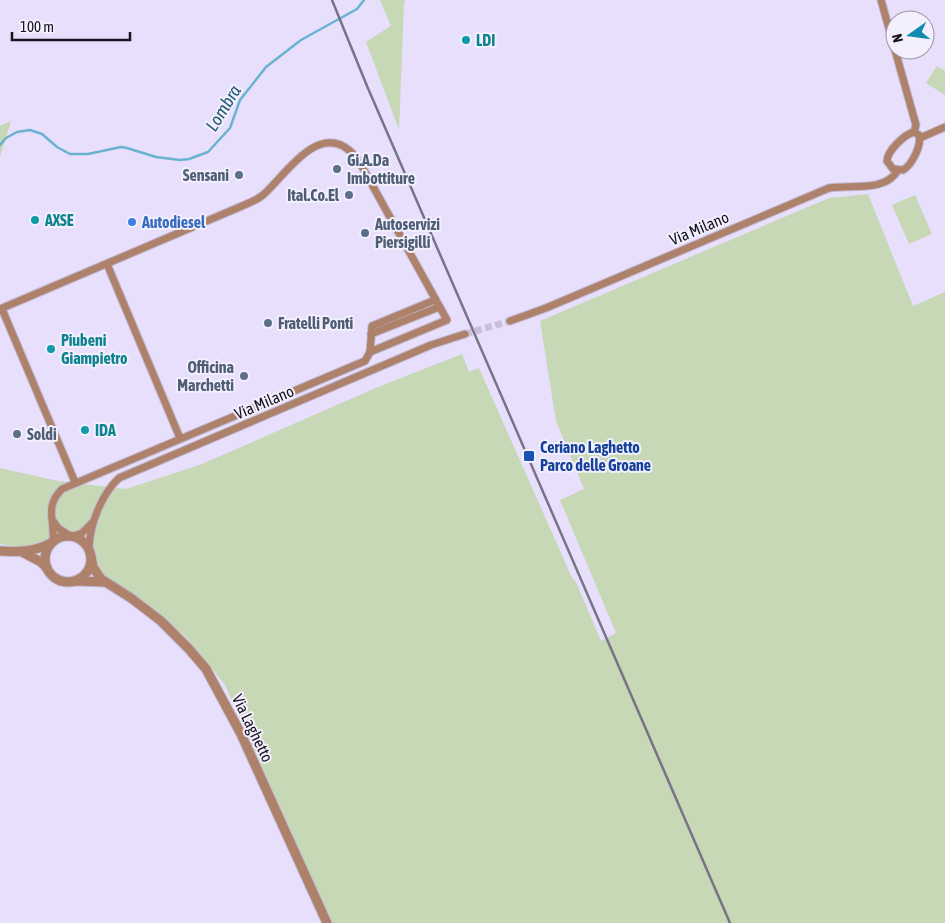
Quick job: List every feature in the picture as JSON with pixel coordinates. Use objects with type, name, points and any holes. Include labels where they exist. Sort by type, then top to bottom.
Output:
[{"type":"street","points":[[881,0],[916,125],[917,135]]},
{"type":"street","points":[[898,170],[889,165],[887,161],[889,152],[909,134],[917,135],[945,127]]},
{"type":"street","name":"Via Milano","points":[[510,321],[546,308],[828,188],[881,184],[889,181],[898,170],[903,170],[910,164],[920,140],[917,135]]},
{"type":"street","points":[[75,482],[1,309],[261,196],[298,157],[312,148],[325,144],[337,144],[350,150],[360,163],[447,320],[370,352]]},
{"type":"street","points":[[107,264],[180,438]]},
{"type":"street","points":[[48,568],[46,555],[52,543],[50,510],[56,495],[62,489],[365,361],[370,352],[371,334],[437,303]]},
{"type":"street","name":"Via Milano","points":[[71,536],[87,529],[94,520],[108,491],[119,478],[431,345],[465,334]]},
{"type":"street","points":[[22,552],[41,562],[56,578],[62,581],[75,581],[88,571],[91,564],[90,552],[79,538],[71,536],[58,528],[52,520]]},
{"type":"street","name":"Via Milano","points":[[90,552],[94,520]]},
{"type":"street","points":[[0,551],[22,552],[43,548],[58,538],[71,536]]},
{"type":"street","name":"Via Laghetto","points":[[90,552],[93,567],[105,582],[131,598],[156,617],[189,649],[206,669],[241,734],[327,923]]},
{"type":"street","name":"Via Laghetto","points":[[75,581],[105,582]]},
{"type":"green space","points":[[380,0],[406,0],[404,3],[399,130],[366,42],[391,26]]},
{"type":"green space","points":[[937,66],[945,71],[945,95],[926,83]]},
{"type":"green space","points":[[11,121],[0,157],[0,126]]},
{"type":"green space","points":[[868,194],[913,306],[945,292],[945,923],[332,923],[225,685],[186,637],[143,602],[102,574],[92,546],[79,535],[66,533],[27,546],[0,544],[0,468],[58,481],[126,489],[202,464],[378,387],[462,354],[469,372],[479,368],[601,641],[616,633],[560,500],[584,489],[556,421],[540,321],[829,198]]},
{"type":"green space","points":[[915,195],[932,234],[909,244],[892,205]]},
{"type":"waterway","name":"Lombra","points":[[0,145],[6,138],[17,132],[30,130],[42,134],[57,147],[70,154],[88,154],[121,147],[156,157],[180,160],[189,159],[208,152],[230,128],[240,100],[266,67],[301,40],[357,9],[364,0]]},
{"type":"tunnel","points":[[465,334],[510,321]]},
{"type":"railway","points":[[332,0],[367,86],[730,923]]},
{"type":"place","name":"LDI","points":[[466,40]]},
{"type":"place","name":"Gi.A.Da Imbottiture","points":[[337,169]]},
{"type":"place","name":"Sensani","points":[[239,175]]},
{"type":"place","name":"Ital.Co.El","points":[[349,195]]},
{"type":"place","name":"AXSE","points":[[35,220]]},
{"type":"place","name":"Autodiesel","points":[[132,222]]},
{"type":"place","name":"Autoservizi Piersigilli","points":[[365,233]]},
{"type":"place","name":"Fratelli Ponti","points":[[268,323]]},
{"type":"place","name":"Piubeni Giampietro","points":[[51,349]]},
{"type":"place","name":"Officina Marchetti","points":[[244,376]]},
{"type":"place","name":"IDA","points":[[85,430]]},
{"type":"place","name":"Soldi","points":[[17,434]]},
{"type":"place","name":"Ceriano Laghetto Parco delle Groane","points":[[529,456]]}]
